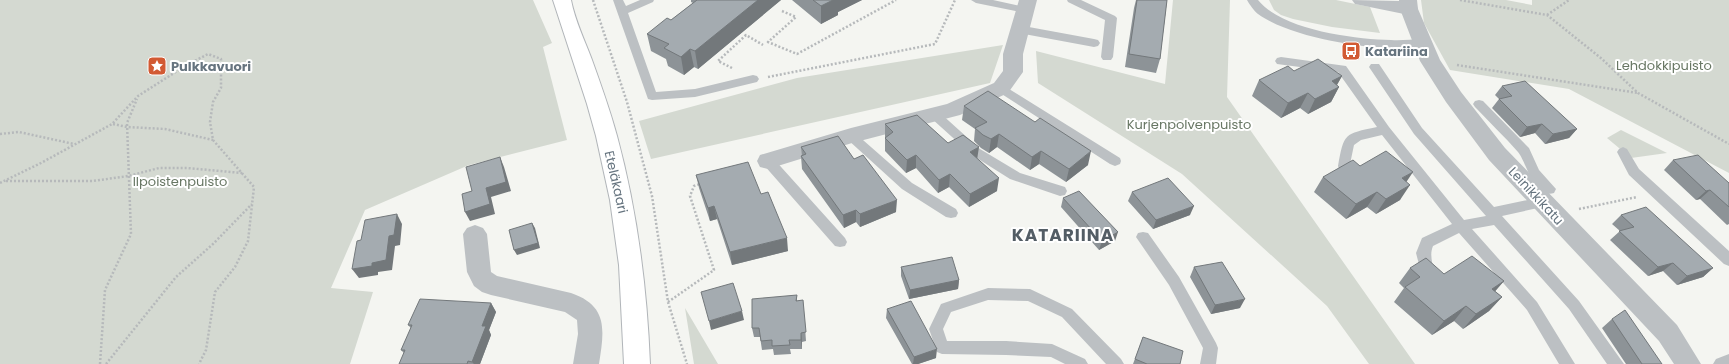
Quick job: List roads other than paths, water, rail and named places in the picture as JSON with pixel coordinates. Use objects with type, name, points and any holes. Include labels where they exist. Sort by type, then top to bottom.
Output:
[{"type":"main road","name":"Eteläkaari","points":[[561,2],[597,104],[613,164],[624,215],[631,256],[636,307],[638,364]]},
{"type":"street","points":[[1361,0],[1409,4]]},
{"type":"street","name":"Leinikkikatu","points":[[1409,4],[1426,52],[1488,143],[1546,196],[1668,333],[1688,364]]},
{"type":"street","points":[[768,161],[851,136],[953,110],[1000,88],[1014,72],[1013,54],[1018,29],[1026,5]]},
{"type":"street","points":[[475,234],[479,272],[482,279],[491,285],[571,304],[581,308],[588,317],[590,329],[586,364]]},
{"type":"lane","points":[[618,0],[652,96],[695,93],[753,79]]},
{"type":"lane","points":[[622,12],[649,0]]},
{"type":"lane","points":[[976,0],[1026,5]]},
{"type":"lane","points":[[1072,0],[1111,18],[1107,57]]},
{"type":"lane","points":[[1252,0],[1259,10],[1270,18],[1301,30],[1371,42],[1397,44],[1426,52]]},
{"type":"lane","points":[[1018,29],[1094,43]]},
{"type":"lane","points":[[1281,61],[1342,69],[1385,130],[1461,226],[1532,306],[1567,364]]},
{"type":"lane","points":[[1375,67],[1418,131],[1574,304],[1616,364]]},
{"type":"lane","points":[[1000,88],[1115,161]]},
{"type":"lane","points":[[1427,272],[1423,253],[1427,242],[1461,226],[1495,216],[1546,196],[1525,151],[1479,104]]},
{"type":"lane","points":[[935,115],[976,152],[1015,176],[1060,191]]},
{"type":"lane","points":[[1344,166],[1348,143],[1357,136],[1385,130]]},
{"type":"lane","points":[[851,136],[907,186],[951,213]]},
{"type":"lane","points":[[1623,152],[1634,172],[1729,260]]},
{"type":"lane","points":[[768,161],[840,242]]},
{"type":"lane","points":[[1143,237],[1174,281],[1211,348],[1208,364]]},
{"type":"lane","points":[[1080,364],[1052,350],[1006,348],[967,349],[942,347],[936,329],[946,308],[988,294],[1030,295],[1067,313],[1116,364]]},
{"type":"lane","points":[[1722,364],[1729,361]]},
{"type":"place","name":"Katariina","points":[[1351,51]]},
{"type":"place","name":"Pulkkavuori","points":[[157,66]]},
{"type":"district","name":"KATARIINA","points":[[1063,235]]},
{"type":"park label","name":"Lehdokkipuisto","points":[[1664,65]]},
{"type":"park label","name":"Kurjenpolvenpuisto","points":[[1189,124]]},
{"type":"park label","name":"Ilpoistenpuisto","points":[[180,181]]}]
